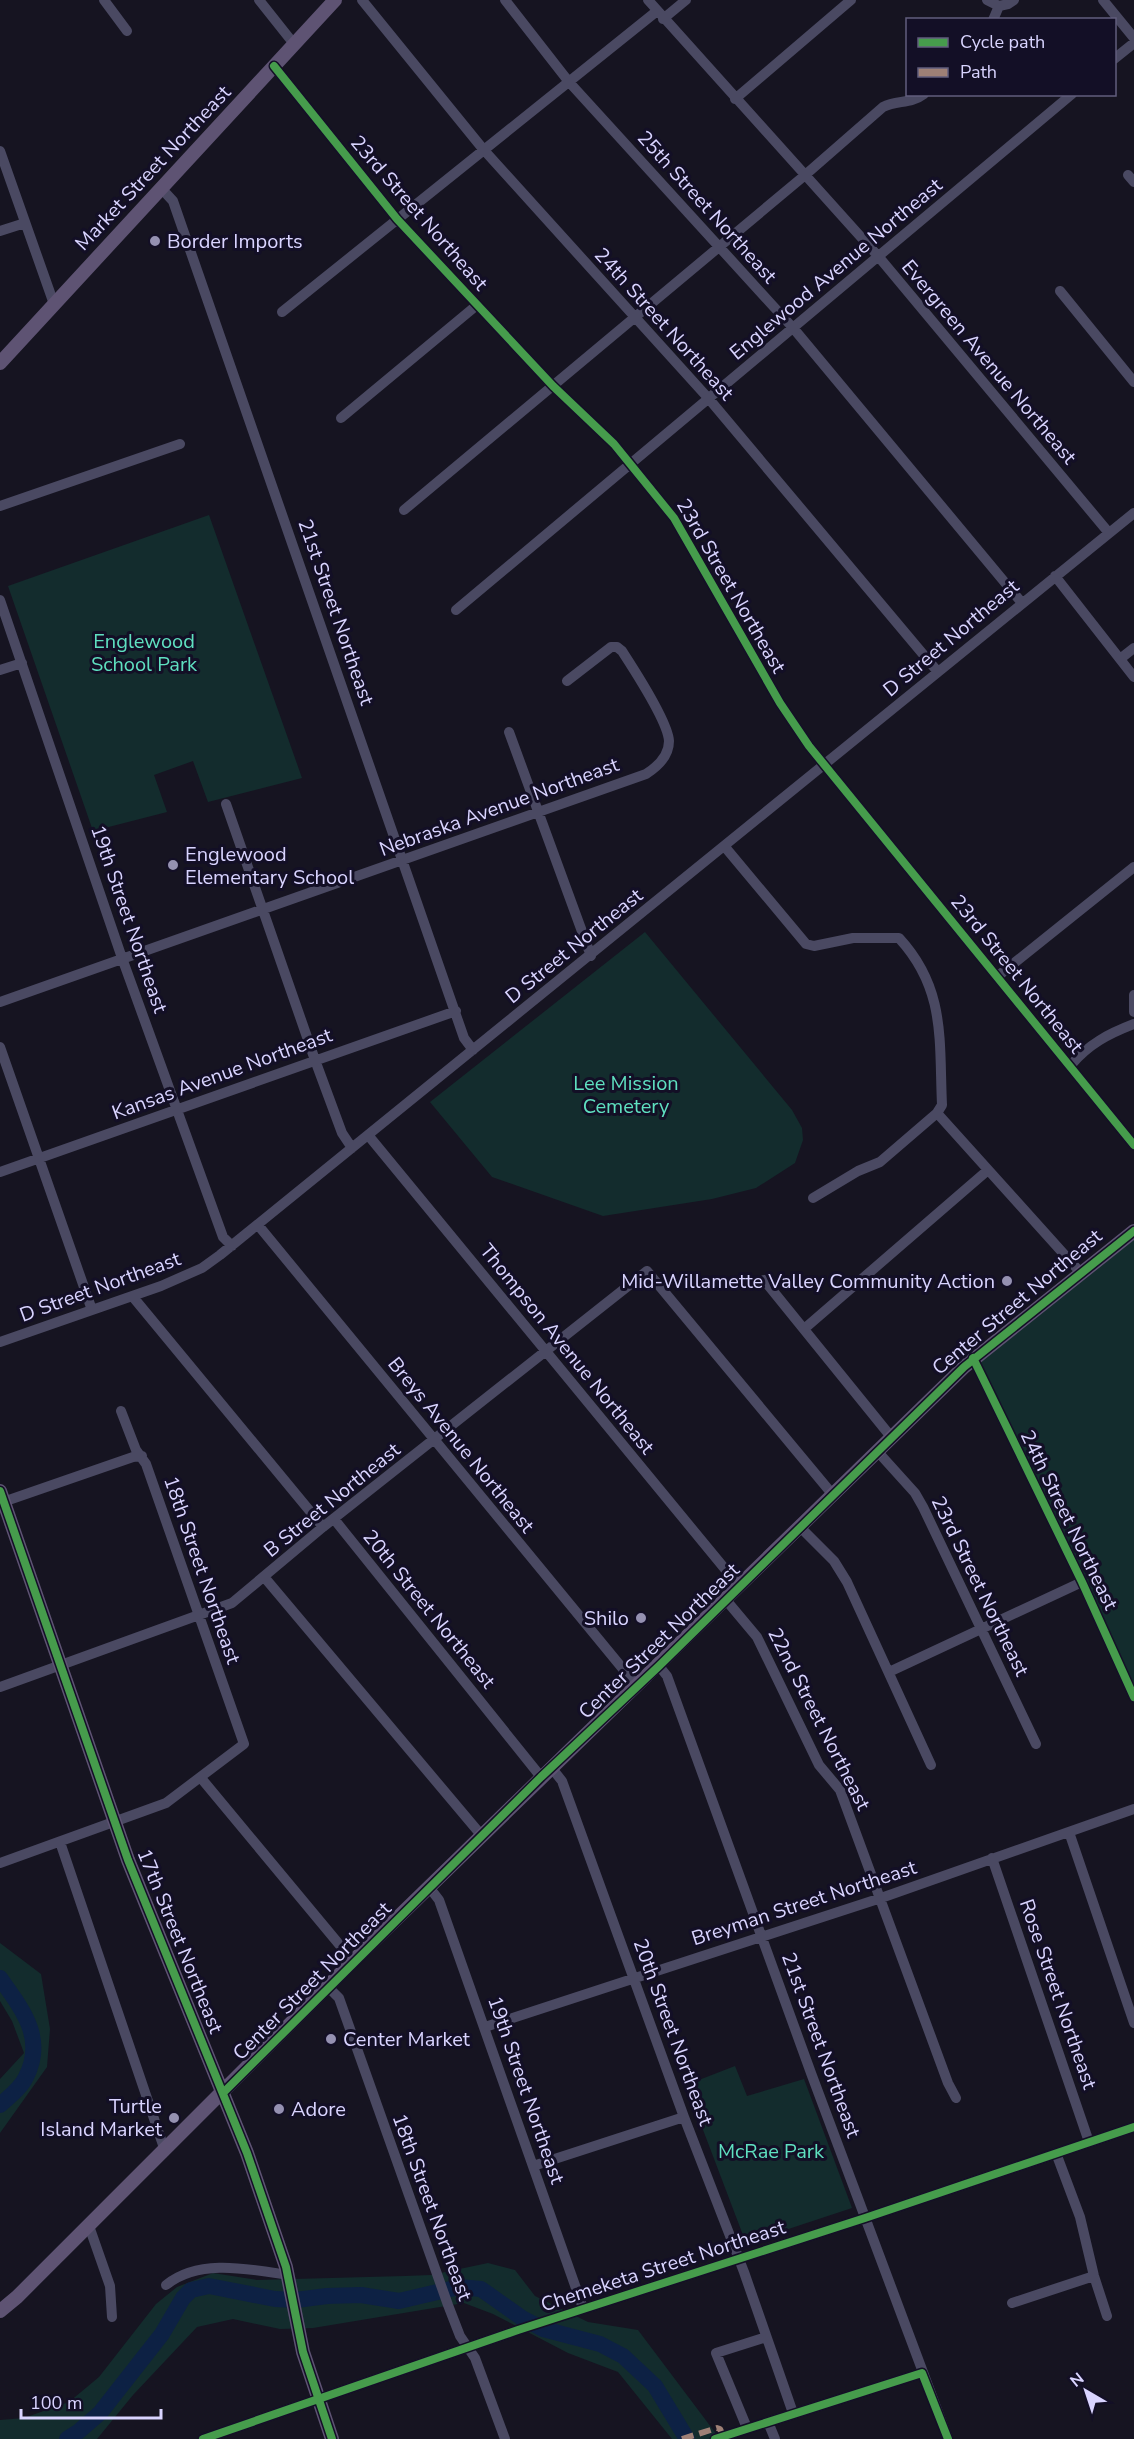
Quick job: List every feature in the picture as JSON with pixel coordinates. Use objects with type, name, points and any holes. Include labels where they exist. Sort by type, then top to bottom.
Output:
[{"type":"main road","name":"Market Street Northeast","points":[[0,363],[335,0]]},
{"type":"main road","name":"Center Street Northeast","points":[[0,2311],[165,2151],[353,1961],[973,1358],[1134,1231]]},
{"type":"main road","name":"17th Street Northeast","points":[[1,1499],[115,1822],[224,2092],[289,2281],[299,2339],[332,2439]]},
{"type":"street","points":[[104,0],[127,31]]},
{"type":"street","points":[[259,0],[294,44]]},
{"type":"street","name":"24th Street Northeast","points":[[362,0],[483,149],[634,319],[709,399],[938,672]]},
{"type":"street","name":"25th Street Northeast","points":[[505,0],[569,82],[794,329],[1022,603]]},
{"type":"street","name":"Evergreen Avenue Northeast","points":[[648,0],[878,256],[1109,533]]},
{"type":"street","points":[[282,312],[569,82],[660,15],[686,0]]},
{"type":"street","points":[[735,99],[851,0]]},
{"type":"street","points":[[987,0],[999,6]]},
{"type":"street","points":[[994,18],[999,6],[1014,0]]},
{"type":"street","points":[[1103,0],[1134,38]]},
{"type":"street","points":[[1116,57],[1134,43]]},
{"type":"street","name":"23rd Street Northeast","points":[[274,66],[397,219],[553,386],[597,425],[632,464],[674,518],[780,704],[825,765],[1134,1145]]},
{"type":"street","points":[[404,510],[804,176],[883,107],[914,101],[921,96]]},
{"type":"street","name":"Englewood Avenue Northeast","points":[[456,610],[1070,96]]},
{"type":"street","points":[[0,151],[54,304]]},
{"type":"street","name":"21st Street Northeast","points":[[161,188],[172,201],[404,860],[464,1038],[474,1050]]},
{"type":"street","points":[[0,231],[25,223]]},
{"type":"street","points":[[1060,291],[1134,382]]},
{"type":"street","points":[[341,418],[477,305]]},
{"type":"street","points":[[0,506],[180,444]]},
{"type":"street","name":"D Street Northeast","points":[[0,1342],[133,1297],[202,1268],[591,956],[1134,513]]},
{"type":"street","points":[[1055,576],[1134,677]]},
{"type":"street","name":"19th Street Northeast","points":[[0,600],[176,1109],[223,1237],[232,1246]]},
{"type":"street","name":"Nebraska Avenue Northeast","points":[[0,1002],[646,774],[657,766],[669,741],[660,716],[627,658],[616,646],[605,651],[567,681]]},
{"type":"street","points":[[1120,659],[1134,648]]},
{"type":"street","points":[[0,670],[22,663]]},
{"type":"street","points":[[509,732],[591,956]]},
{"type":"street","points":[[226,804],[315,1060],[342,1133],[352,1148]]},
{"type":"street","points":[[725,847],[806,944],[814,946],[853,938],[894,936],[902,941],[930,982],[936,1001],[942,1105],[937,1113],[880,1162],[858,1171],[813,1198]]},
{"type":"street","points":[[998,976],[1134,867]]},
{"type":"street","points":[[1134,995],[1134,1012]]},
{"type":"street","name":"Kansas Avenue Northeast","points":[[0,1172],[456,1011]]},
{"type":"street","points":[[1071,1065],[1089,1046],[1101,1038],[1134,1024]]},
{"type":"street","points":[[0,1047],[92,1310]]},
{"type":"street","points":[[937,1113],[1081,1273]]},
{"type":"street","name":"Thompson Avenue Northeast","points":[[368,1135],[739,1586]]},
{"type":"street","points":[[804,1329],[988,1170]]},
{"type":"street","name":"Breys Avenue Northeast","points":[[258,1225],[637,1686]]},
{"type":"street","name":"B Street Northeast","points":[[0,1687],[232,1604],[323,1527],[647,1270],[833,1495]]},
{"type":"street","points":[[764,1280],[892,1438]]},
{"type":"street","points":[[133,1297],[323,1527]]},
{"type":"street","name":"24th Street Northeast","points":[[973,1358],[1082,1582],[1134,1697]]},
{"type":"street","name":"18th Street Northeast","points":[[121,1411],[136,1450],[142,1456],[244,1744],[201,1778]]},
{"type":"street","name":"23rd Street Northeast","points":[[878,1452],[915,1493],[1036,1744]]},
{"type":"street","points":[[1,1499],[142,1456]]},
{"type":"street","name":"20th Street Northeast","points":[[334,1519],[546,1772],[562,1782],[793,2414]]},
{"type":"street","points":[[800,1527],[840,1569],[931,1765]]},
{"type":"street","points":[[265,1578],[482,1836]]},
{"type":"street","points":[[889,1672],[1082,1582]]},
{"type":"street","name":"22nd Street Northeast","points":[[726,1600],[757,1637],[819,1765],[840,1790],[948,2083],[956,2098]]},
{"type":"street","name":"21st Street Northeast","points":[[658,1665],[667,1676],[948,2439]]},
{"type":"street","points":[[0,1863],[166,1803],[201,1778],[353,1961]]},
{"type":"street","name":"Breyman Street Northeast","points":[[485,2027],[881,1898],[1134,1809]]},
{"type":"street","points":[[1069,1832],[1134,2023]]},
{"type":"street","points":[[60,1842],[165,2151]]},
{"type":"street","name":"Rose Street Northeast","points":[[992,1858],[1089,2142]]},
{"type":"street","name":"19th Street Northeast","points":[[429,1887],[439,1900],[583,2308]]},
{"type":"street","name":"18th Street Northeast","points":[[328,1986],[339,1998],[448,2305],[460,2336],[473,2355],[505,2439]]},
{"type":"street","points":[[533,2166],[684,2117]]},
{"type":"street","name":"Chemeketa Street Northeast","points":[[203,2439],[466,2347],[865,2218],[1134,2127]]},
{"type":"street","points":[[1056,2153],[1087,2240],[1094,2276],[1107,2316]]},
{"type":"street","points":[[88,2226],[110,2286],[112,2317]]},
{"type":"street","points":[[166,2285],[174,2279],[212,2267],[289,2281]]},
{"type":"street","points":[[1012,2303],[1094,2276]]},
{"type":"street","points":[[747,2428],[716,2353],[766,2337]]},
{"type":"street","points":[[715,2439],[922,2373]]},
{"type":"street","points":[[768,2422],[775,2439]]},
{"type":"green space","name":"Englewood School Park","points":[[209,515],[302,778],[208,802],[193,761],[154,775],[167,812],[93,831],[8,586]]},
{"type":"green space","name":"Lee Mission Cemetery","points":[[645,932],[792,1110],[802,1128],[803,1140],[795,1163],[756,1188],[712,1199],[603,1216],[492,1177],[430,1102]]},
{"type":"green space","points":[[1134,1231],[1134,1697],[973,1358]]},
{"type":"green space","points":[[0,1943],[41,1974],[50,2029],[47,2067],[0,2133],[0,2079],[24,2053],[12,2021],[0,2001]]},
{"type":"green space","name":"McRae Park","points":[[735,2066],[747,2096],[804,2079],[852,2208],[746,2243],[686,2085]]},
{"type":"green space","points":[[488,2263],[515,2270],[535,2296],[588,2322],[638,2330],[720,2439],[672,2439],[618,2372],[568,2353],[493,2314],[464,2303],[313,2328],[280,2329],[233,2319],[197,2327],[133,2395],[97,2439],[0,2439],[0,2420],[24,2418],[69,2402],[99,2377],[156,2304],[177,2287],[213,2273],[257,2280],[405,2276],[431,2275]]},
{"type":"waterway","points":[[0,1978],[29,2024],[33,2049],[32,2063],[24,2081],[0,2105]]},
{"type":"waterway","points":[[67,2439],[100,2413],[162,2334],[183,2298],[191,2290],[209,2286],[275,2299],[296,2300],[361,2295],[399,2301],[459,2287],[481,2289],[522,2318],[543,2329],[600,2344],[623,2356],[655,2386],[687,2439]]},
{"type":"marked path","points":[[682,2439],[717,2428],[723,2436]]},
{"type":"cycle path","points":[[274,66],[397,219],[553,386],[614,444],[674,518],[780,703],[809,746],[1134,1145]]},
{"type":"cycle path","points":[[224,2092],[541,1777],[659,1666],[964,1367],[1134,1231]]},
{"type":"cycle path","points":[[973,1358],[1082,1582],[1134,1697]]},
{"type":"cycle path","points":[[0,1491],[128,1860],[247,2153],[286,2267],[303,2352],[332,2439]]},
{"type":"cycle path","points":[[203,2439],[518,2330],[865,2218],[1134,2127]]},
{"type":"cycle path","points":[[715,2439],[922,2373],[948,2439]]},
{"type":"place","name":"Border Imports","points":[[155,241]]},
{"type":"place","name":"Englewood Elementary School","points":[[173,865]]},
{"type":"place","name":"Mid-Willamette Valley Community Action","points":[[1007,1281]]},
{"type":"place","name":"Shilo","points":[[641,1618]]},
{"type":"place","name":"Center Market","points":[[331,2039]]},
{"type":"place","name":"Adore","points":[[279,2109]]},
{"type":"place","name":"Turtle Island Market","points":[[174,2118]]}]
